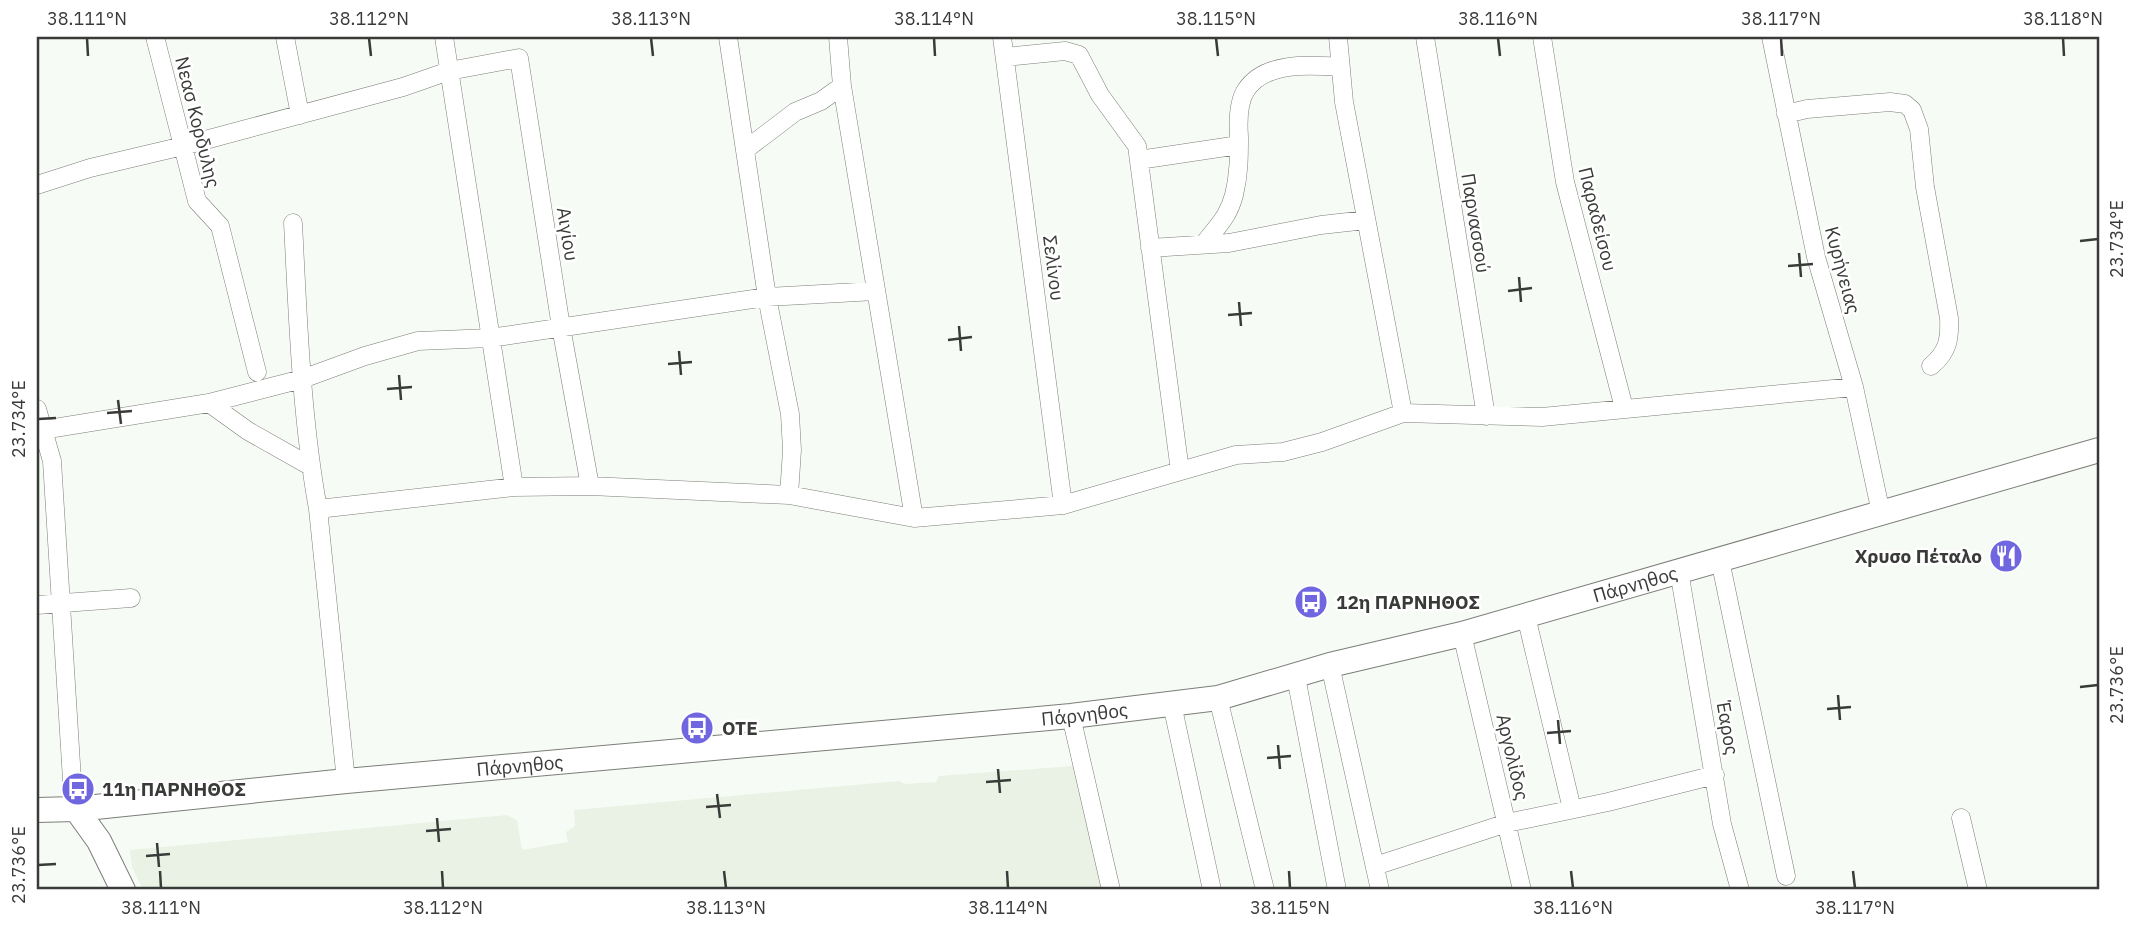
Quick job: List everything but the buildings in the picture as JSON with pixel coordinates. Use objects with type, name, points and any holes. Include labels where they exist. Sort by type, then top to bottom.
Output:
[{"type":"main road","name":"Πάρνηθος","points":[[37,810],[76,809],[346,780],[1072,716],[1217,698],[1330,666],[1462,634],[2099,450]]},
{"type":"main road","points":[[76,809],[99,841],[123,890]]},
{"type":"street","name":"Νεασ Κορδυλης","points":[[155,37],[197,201],[220,226],[257,372]]},
{"type":"street","points":[[285,37],[300,115]]},
{"type":"street","points":[[444,37],[514,487]]},
{"type":"street","points":[[728,37],[767,298],[790,414],[792,450],[789,495]]},
{"type":"street","points":[[838,37],[842,86],[914,518]]},
{"type":"street","name":"Σελίνου","points":[[1002,37],[1063,505]]},
{"type":"street","points":[[1338,37],[1344,102],[1403,413]]},
{"type":"street","name":"Παρνασσού","points":[[1425,37],[1486,416]]},
{"type":"street","name":"Παραδείσου","points":[[1542,37],[1565,182],[1624,408]]},
{"type":"street","name":"Κυρήνειας","points":[[1770,37],[1816,257],[1854,387],[1881,513]]},
{"type":"street","points":[[1005,57],[1065,51],[1079,55],[1100,95],[1137,146],[1180,471]]},
{"type":"street","name":"Αιγίου","points":[[449,71],[519,58],[561,327],[590,486]]},
{"type":"street","points":[[1203,244],[1226,219],[1234,196],[1239,174],[1240,108],[1244,91],[1255,79],[1271,71],[1299,66],[1340,67]]},
{"type":"street","points":[[37,185],[90,168],[403,87],[449,71]]},
{"type":"street","points":[[745,150],[795,112],[821,101],[842,86]]},
{"type":"street","points":[[1786,114],[1807,109],[1890,102],[1905,104],[1912,110],[1919,129],[1925,187],[1949,318],[1950,337],[1947,350],[1931,366]]},
{"type":"street","points":[[1139,160],[1239,145]]},
{"type":"street","points":[[1150,248],[1254,239],[1321,225],[1366,220]]},
{"type":"street","points":[[293,223],[310,466],[318,509],[346,780]]},
{"type":"street","points":[[42,430],[209,403],[302,379],[365,356],[418,341],[490,338],[767,298],[876,291]]},
{"type":"street","points":[[318,509],[514,487],[590,486],[789,495],[914,518],[1063,505],[1236,455],[1283,452],[1322,442],[1403,413],[1542,417],[1854,387]]},
{"type":"street","points":[[209,403],[248,430],[310,466]]},
{"type":"street","points":[[37,409],[52,461],[76,809]]},
{"type":"street","points":[[1720,560],[1786,876]]},
{"type":"street","name":"Έαρος","points":[[1679,571],[1722,824],[1740,890]]},
{"type":"street","points":[[37,605],[131,598]]},
{"type":"street","points":[[1526,616],[1572,809]]},
{"type":"street","name":"Αργολίδος","points":[[1462,634],[1522,890]]},
{"type":"street","points":[[1330,666],[1380,890]]},
{"type":"street","points":[[1296,677],[1337,890]]},
{"type":"street","points":[[1217,698],[1265,890]]},
{"type":"street","points":[[1172,704],[1212,890]]},
{"type":"street","points":[[1072,716],[1111,890]]},
{"type":"street","points":[[1375,866],[1507,823],[1715,775]]},
{"type":"street","points":[[1961,818],[1978,890]]},
{"type":"shaded area","points":[[1085,765],[1108,890],[143,890],[132,867],[130,850],[507,815],[517,820],[522,850],[568,842],[566,832],[575,826],[574,810],[899,781],[905,784],[936,782],[939,776]]},
{"type":"place","name":"Χρυσο Πέταλο","points":[[2006,556]]},
{"type":"place","name":"12η ΠΑΡΝΗΘΟΣ","points":[[1311,602]]},
{"type":"place","name":"ΟΤΕ","points":[[697,728]]},
{"type":"place","name":"11η ΠΑΡΝΗΘΟΣ","points":[[78,789]]}]
